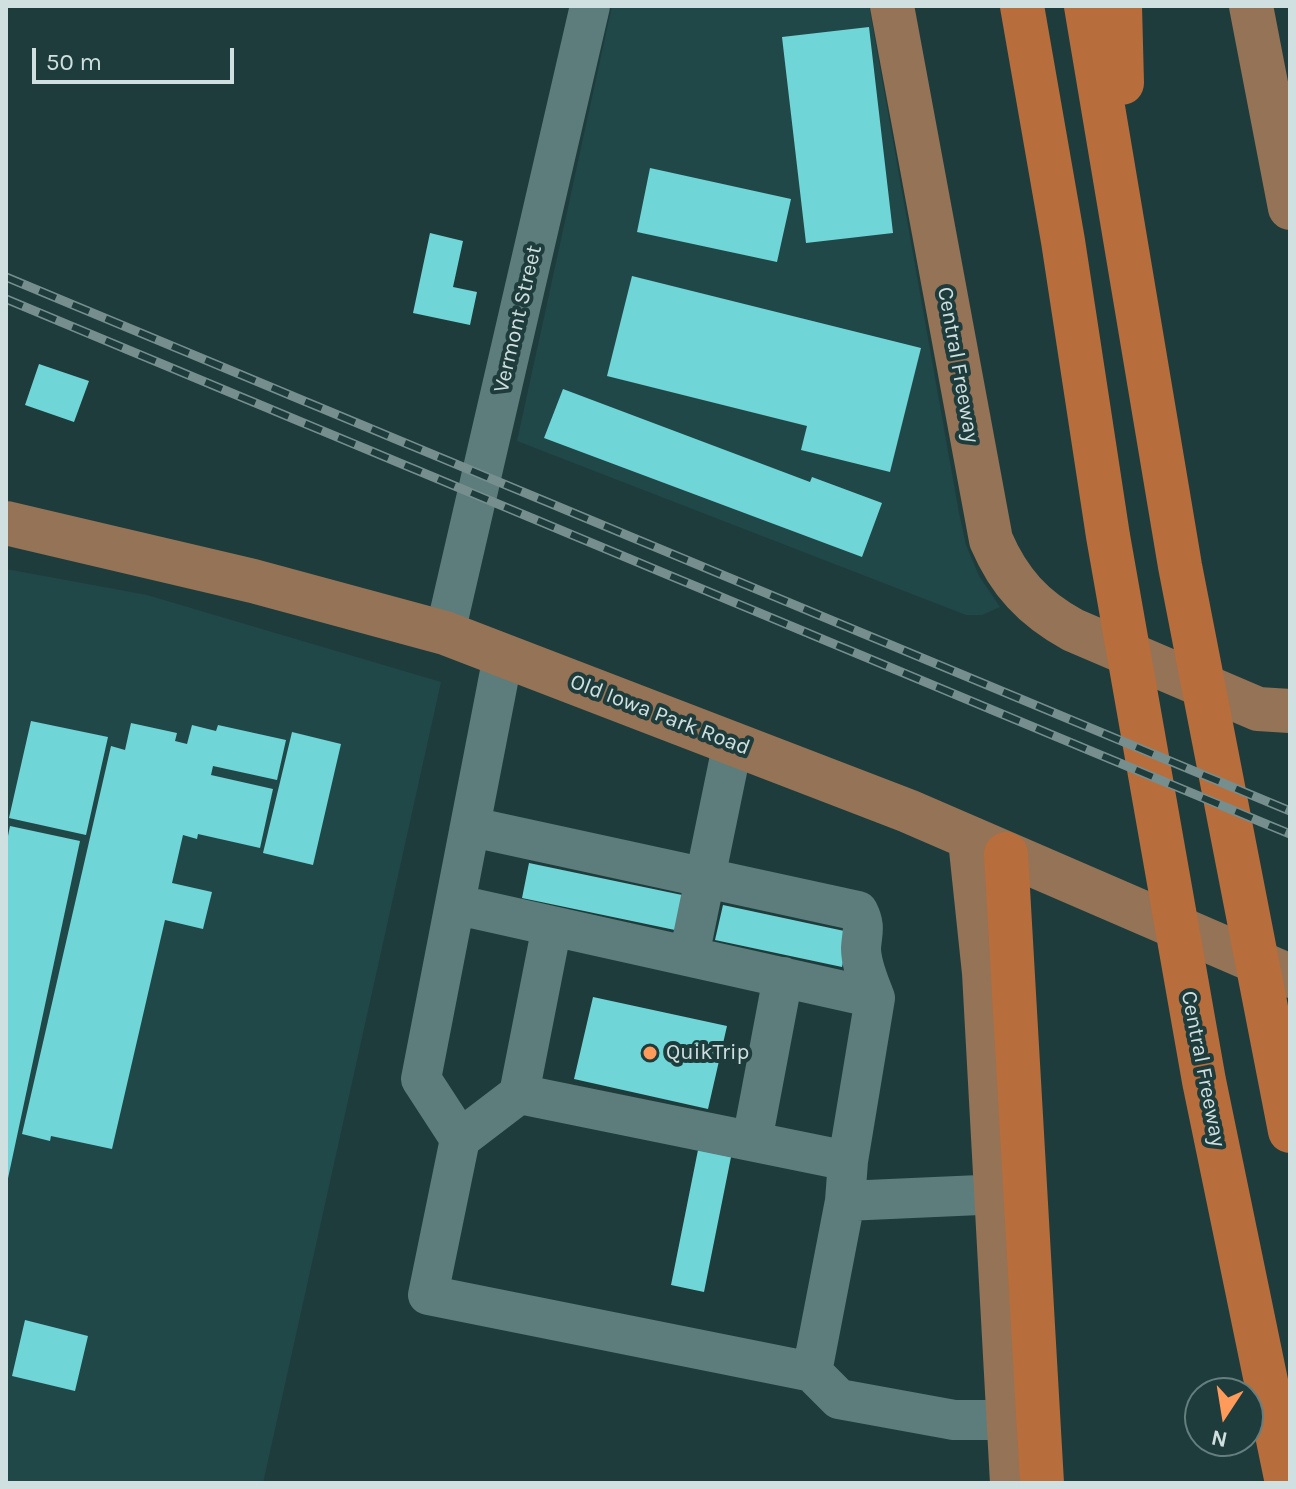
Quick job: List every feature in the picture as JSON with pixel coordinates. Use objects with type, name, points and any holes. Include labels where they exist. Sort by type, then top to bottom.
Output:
[{"type":"highway","points":[[1015,6],[1030,51]]},
{"type":"highway","name":"Central Freeway","points":[[1022,6],[1108,536],[1204,1081],[1287,1483]]},
{"type":"highway","points":[[1086,6],[1180,566],[1288,1121]]},
{"type":"highway","points":[[1120,6],[1127,237]]},
{"type":"highway","points":[[988,847],[1023,1421],[1042,1483]]},
{"type":"main road","name":"Central Freeway","points":[[892,6],[991,540],[1004,572],[1044,614],[1073,630],[1258,709],[1290,711]]},
{"type":"main road","points":[[1251,6],[1290,208]]},
{"type":"main road","name":"Old Iowa Park Road","points":[[6,523],[267,584],[445,633],[733,742],[1290,976]]},
{"type":"main road","points":[[1012,1483],[1023,1421]]},
{"type":"street","name":"Vermont Street","points":[[445,633],[590,6]]},
{"type":"street","points":[[460,1139],[421,1079],[458,905],[503,656]]},
{"type":"street","points":[[689,956],[733,742]]},
{"type":"street","points":[[472,827],[858,911],[866,927],[861,948],[865,973],[875,998],[848,1161],[845,1201],[812,1372]]},
{"type":"street","points":[[458,905],[875,998]]},
{"type":"street","points":[[552,926],[519,1094],[460,1139],[428,1295],[812,1372],[839,1399],[954,1420],[1023,1421]]},
{"type":"street","points":[[752,1141],[783,977]]},
{"type":"street","points":[[519,1094],[848,1161]]},
{"type":"street","points":[[845,1201],[1010,1194]]},
{"type":"shaded area","points":[[612,6],[869,6],[959,513],[966,545],[979,576],[1000,607],[982,615],[966,615],[517,441]]},
{"type":"shaded area","points":[[6,569],[147,595],[441,682],[263,1483],[6,1483]]},
{"type":"building","points":[[869,27],[893,233],[806,243],[782,37]]},
{"type":"building","points":[[650,168],[791,199],[777,262],[637,232]]},
{"type":"building","points":[[430,233],[463,241],[453,287],[477,292],[470,325],[413,313]]},
{"type":"building","points":[[632,276],[921,348],[890,472],[801,450],[807,426],[607,376]]},
{"type":"building","points":[[39,364],[89,381],[74,422],[25,405]]},
{"type":"building","points":[[563,389],[810,482],[812,477],[882,503],[862,557],[544,438]]},
{"type":"building","points":[[31,721],[108,737],[86,835],[9,818]]},
{"type":"building","points":[[131,723],[177,733],[175,741],[187,744],[192,725],[216,731],[218,725],[286,740],[277,780],[213,766],[211,775],[273,789],[260,848],[198,834],[197,839],[183,835],[172,883],[212,892],[203,929],[165,920],[112,1149],[51,1136],[50,1141],[22,1134],[111,746],[125,750]]},
{"type":"building","points":[[292,732],[341,744],[313,865],[263,853]]},
{"type":"building","points":[[10,826],[80,841],[7,1183],[6,846]]},
{"type":"building","points":[[529,863],[682,895],[675,930],[522,898]]},
{"type":"building","points":[[723,905],[849,932],[842,967],[715,940]]},
{"type":"building","name":"QuikTrip","points":[[593,997],[727,1026],[708,1109],[574,1079]]},
{"type":"building","points":[[698,1150],[731,1157],[704,1292],[671,1285]]},
{"type":"building","points":[[25,1320],[88,1336],[75,1391],[12,1376]]},
{"type":"railway","points":[[6,277],[1290,811]]},
{"type":"railway","points":[[6,299],[1290,834]]},
{"type":"place","name":"QuikTrip","points":[[650,1053]]}]
